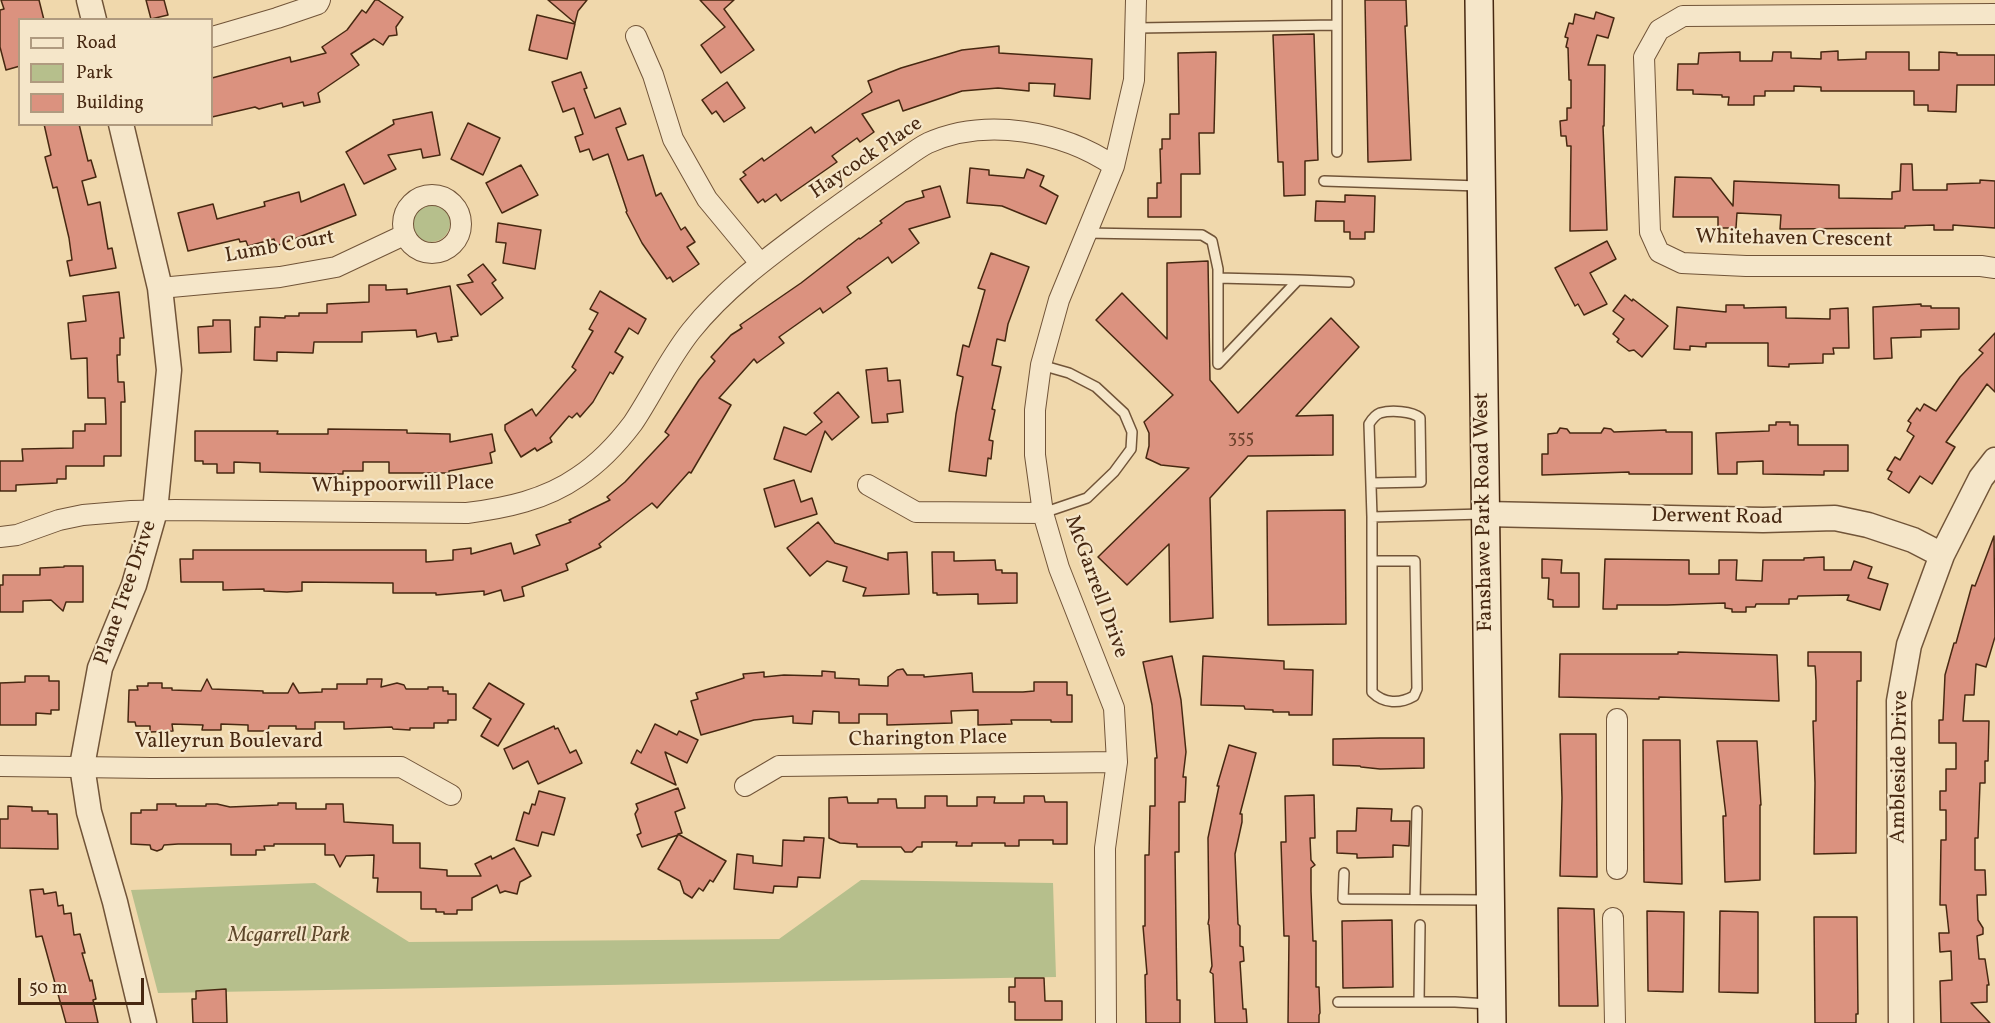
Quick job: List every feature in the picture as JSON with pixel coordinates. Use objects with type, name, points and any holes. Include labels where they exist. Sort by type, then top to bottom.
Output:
[{"type":"main road","name":"Fanshawe Park Road West","points":[[1479,0],[1492,1014]]},
{"type":"street","points":[[89,0],[94,18]]},
{"type":"street","points":[[213,37],[318,4],[320,0]]},
{"type":"street","name":"McGarrell Drive","points":[[1106,1023],[1105,848],[1117,762],[1113,708],[1059,568],[1043,513],[1035,455],[1035,410],[1041,366],[1059,300],[1114,166],[1134,80],[1136,0]]},
{"type":"street","name":"Whitehaven Crescent","points":[[1995,14],[1683,16],[1659,30],[1644,57],[1650,232],[1659,252],[1683,263],[1746,266],[1981,266],[1995,268]]},
{"type":"street","points":[[636,36],[653,75],[674,139],[707,199],[760,263]]},
{"type":"street","name":"Plane Tree Drive","points":[[121,126],[159,288],[169,370],[155,511],[134,585],[100,668],[82,766],[89,812],[115,902],[144,1023]]},
{"type":"street","name":"Haycock Place","points":[[760,263],[927,143],[951,135],[988,129],[1053,137],[1102,158],[1114,166]]},
{"type":"street","name":"Lumb Court","points":[[159,288],[280,278],[336,267],[404,235]]},
{"type":"street","name":"Whippoorwill Place","points":[[0,537],[17,535],[59,520],[83,515],[155,511],[467,513],[504,508],[540,497],[578,477],[612,448],[633,422],[665,368],[691,331],[727,292],[760,263]]},
{"type":"street","name":"Ambleside Drive","points":[[1901,1023],[1899,701],[1909,645],[1942,555],[1981,478],[1995,460]]},
{"type":"street","points":[[868,485],[916,512],[1043,513]]},
{"type":"street","name":"Derwent Road","points":[[1485,514],[1763,520],[1835,519],[1868,525],[1913,540],[1942,555]]},
{"type":"street","points":[[1617,719],[1617,869]]},
{"type":"street","name":"Charington Place","points":[[745,786],[778,766],[1117,762]]},
{"type":"street","name":"Valleyrun Boulevard","points":[[0,766],[401,767],[451,795]]},
{"type":"street","points":[[1613,918],[1615,1023]]},
{"type":"lane","points":[[1337,0],[1337,152]]},
{"type":"lane","points":[[1137,28],[1337,25]]},
{"type":"lane","points":[[1324,181],[1482,186]]},
{"type":"lane","points":[[1086,233],[1202,236],[1212,241],[1218,278],[1218,364],[1250,327],[1298,280]]},
{"type":"lane","points":[[1218,278],[1349,282]]},
{"type":"lane","points":[[1041,366],[1069,373],[1096,387],[1124,413],[1132,432],[1131,449],[1114,472],[1087,498],[1043,513]]},
{"type":"lane","points":[[1371,483],[1421,482],[1420,418],[1414,413],[1382,412],[1374,417],[1370,424],[1372,692],[1378,698],[1405,701],[1414,696],[1417,689],[1415,561],[1372,561]]},
{"type":"lane","points":[[1372,517],[1485,514]]},
{"type":"lane","points":[[1415,899],[1417,811]]},
{"type":"lane","points":[[1344,873],[1343,899],[1490,900]]},
{"type":"lane","points":[[1419,1002],[1420,925]]},
{"type":"lane","points":[[1338,1002],[1419,1002],[1492,1014]]},
{"type":"green space","points":[[431,204],[445,209],[450,223],[445,237],[431,242],[417,237],[412,223],[417,209]]},
{"type":"green space","name":"Mcgarrell Park","points":[[861,880],[1053,883],[1056,977],[158,993],[131,890],[315,883],[409,942],[779,939]]},
{"type":"building","points":[[1,0],[39,0],[44,18],[18,18],[18,67],[6,70],[0,47],[0,10],[4,9]]},
{"type":"building","points":[[146,0],[164,0],[168,15],[151,18]]},
{"type":"building","points":[[375,0],[378,0],[403,17],[396,27],[397,35],[389,36],[383,45],[374,39],[351,54],[359,65],[318,93],[320,102],[304,106],[303,102],[283,107],[282,103],[213,117],[213,78],[290,57],[291,62],[326,53],[322,47],[347,30],[362,10],[366,13]]},
{"type":"building","points":[[548,0],[587,0],[578,11],[575,23]]},
{"type":"building","points":[[700,0],[734,0],[724,9],[754,50],[721,73],[701,45],[725,27]]},
{"type":"building","points":[[1365,0],[1406,0],[1407,26],[1405,26],[1411,160],[1368,162]]},
{"type":"building","points":[[1596,12],[1614,18],[1608,38],[1597,35],[1588,65],[1605,65],[1603,126],[1607,230],[1570,231],[1571,146],[1567,146],[1566,136],[1561,136],[1560,121],[1567,120],[1567,108],[1571,108],[1571,80],[1569,80],[1568,48],[1566,47],[1568,38],[1565,37],[1569,23],[1573,24],[1575,14],[1594,19]]},
{"type":"building","points":[[537,15],[575,24],[567,59],[529,50]]},
{"type":"building","points":[[1314,34],[1318,160],[1305,161],[1305,195],[1284,196],[1283,162],[1278,162],[1273,35]]},
{"type":"building","points":[[999,46],[999,53],[1092,59],[1090,99],[1054,96],[1055,84],[1029,83],[1029,91],[998,88],[962,91],[903,111],[899,100],[862,114],[874,132],[860,142],[857,138],[832,156],[837,162],[781,201],[776,194],[765,202],[763,199],[758,203],[740,179],[746,175],[743,172],[762,158],[764,161],[811,127],[815,133],[872,92],[868,81],[901,68],[962,50]]},
{"type":"building","points":[[1838,51],[1838,60],[1866,59],[1866,52],[1909,52],[1909,70],[1939,70],[1939,52],[1957,53],[1957,55],[1995,55],[1995,85],[1957,85],[1956,112],[1928,111],[1928,105],[1914,105],[1914,91],[1821,91],[1821,87],[1794,86],[1794,91],[1765,91],[1765,96],[1754,96],[1754,105],[1728,105],[1729,97],[1693,94],[1693,90],[1677,90],[1678,64],[1698,64],[1699,53],[1740,52],[1740,61],[1772,61],[1773,52],[1791,52],[1791,58],[1821,59],[1821,52]]},
{"type":"building","points":[[1216,52],[1214,133],[1199,133],[1200,174],[1181,174],[1181,217],[1148,217],[1148,198],[1157,198],[1157,183],[1161,183],[1162,139],[1170,139],[1170,114],[1179,114],[1178,53]]},
{"type":"building","points":[[581,72],[587,88],[584,89],[595,118],[620,108],[626,124],[616,128],[628,160],[643,155],[656,196],[661,193],[681,230],[685,227],[695,242],[687,247],[699,264],[673,282],[670,277],[667,279],[642,243],[626,212],[608,154],[593,160],[589,149],[580,152],[575,137],[583,134],[574,108],[563,112],[552,82]]},
{"type":"building","points":[[727,82],[745,108],[724,122],[716,111],[712,114],[702,100]]},
{"type":"building","points":[[432,112],[440,155],[423,158],[421,149],[388,155],[396,169],[364,184],[346,152],[394,124],[393,120]]},
{"type":"building","points":[[468,123],[500,138],[483,175],[451,159]]},
{"type":"building","points":[[44,126],[79,126],[88,161],[91,160],[96,177],[82,181],[88,205],[100,202],[108,249],[112,248],[116,268],[70,276],[67,261],[72,260],[69,238],[57,187],[53,188],[45,157],[51,155]]},
{"type":"building","points":[[1901,164],[1912,164],[1913,190],[1947,190],[1947,184],[1980,183],[1980,180],[1995,181],[1995,228],[1953,225],[1953,230],[1934,230],[1934,225],[1905,226],[1905,228],[1780,229],[1781,215],[1737,213],[1736,228],[1718,228],[1718,217],[1673,217],[1675,177],[1711,178],[1733,206],[1734,181],[1839,185],[1839,198],[1892,199],[1892,192],[1900,191]]},
{"type":"building","points":[[521,165],[538,195],[502,213],[486,183]]},
{"type":"building","points":[[970,168],[989,170],[989,175],[1024,178],[1027,169],[1044,176],[1040,186],[1058,196],[1046,224],[1002,206],[967,203]]},
{"type":"building","points":[[344,184],[356,215],[276,246],[274,239],[248,246],[246,241],[240,242],[239,239],[188,251],[178,213],[213,204],[217,219],[265,206],[264,202],[299,192],[301,202]]},
{"type":"building","points":[[940,186],[950,217],[909,229],[919,243],[892,263],[888,257],[847,287],[851,293],[823,313],[820,308],[779,337],[784,343],[757,363],[754,359],[719,398],[731,405],[691,473],[689,472],[657,508],[652,503],[599,544],[601,547],[566,564],[568,570],[522,587],[524,596],[504,601],[501,590],[484,595],[484,591],[436,595],[436,593],[393,593],[393,583],[302,582],[302,591],[287,592],[264,591],[264,589],[223,590],[223,582],[181,582],[180,559],[193,559],[193,550],[426,550],[426,562],[453,560],[453,550],[471,548],[471,554],[511,543],[514,554],[540,545],[536,535],[571,522],[569,520],[610,500],[607,497],[625,482],[669,435],[665,432],[699,380],[715,361],[711,357],[731,335],[742,328],[740,325],[882,223],[880,221],[906,202],[924,197],[922,191]]},
{"type":"building","points":[[1345,195],[1375,196],[1374,232],[1365,232],[1365,239],[1350,239],[1350,232],[1344,232],[1344,221],[1315,221],[1316,201],[1345,202]]},
{"type":"building","points":[[498,223],[541,230],[535,269],[503,263],[506,243],[496,242]]},
{"type":"building","points":[[1607,241],[1616,259],[1590,273],[1607,304],[1584,315],[1578,304],[1575,306],[1555,268]]},
{"type":"building","points":[[991,253],[1029,267],[1008,324],[1005,341],[997,339],[992,365],[1001,367],[992,409],[995,410],[989,440],[993,441],[986,476],[949,471],[963,377],[957,375],[963,345],[969,347],[985,290],[978,288]]},
{"type":"building","points":[[1208,261],[1210,380],[1238,413],[1331,318],[1359,347],[1296,416],[1333,415],[1333,455],[1248,456],[1210,498],[1213,618],[1170,622],[1169,544],[1127,585],[1098,557],[1189,468],[1161,465],[1146,458],[1149,433],[1144,422],[1173,395],[1096,320],[1122,293],[1167,339],[1167,263]]},
{"type":"building","points":[[483,264],[496,280],[492,283],[503,298],[481,315],[457,285],[473,282],[468,275]]},
{"type":"building","points":[[369,285],[386,285],[386,290],[407,289],[407,294],[450,286],[458,336],[451,337],[452,340],[438,342],[436,333],[417,337],[416,330],[362,332],[362,342],[314,342],[313,353],[277,352],[277,361],[254,360],[255,327],[260,327],[260,317],[285,318],[285,316],[299,316],[299,313],[327,313],[327,304],[369,302]]},
{"type":"building","points":[[600,291],[646,319],[638,334],[629,328],[615,352],[623,357],[613,374],[610,372],[593,402],[580,417],[577,413],[572,418],[569,416],[550,438],[552,442],[537,451],[535,448],[521,457],[505,430],[505,425],[532,409],[536,416],[576,370],[572,367],[593,331],[589,329],[598,313],[590,309]]},
{"type":"building","points":[[119,292],[124,338],[120,338],[120,355],[117,355],[118,382],[124,382],[125,402],[121,402],[121,456],[104,456],[104,466],[66,466],[66,479],[57,479],[57,483],[16,485],[16,491],[0,491],[0,461],[23,461],[22,449],[73,448],[73,431],[85,431],[85,424],[106,424],[105,398],[88,398],[87,358],[71,359],[68,323],[86,321],[83,296]]},
{"type":"building","points":[[1625,295],[1668,326],[1642,357],[1634,350],[1629,351],[1617,342],[1619,339],[1613,334],[1624,319],[1613,311]]},
{"type":"building","points":[[1921,304],[1921,306],[1931,306],[1931,308],[1959,308],[1959,329],[1921,330],[1921,337],[1891,338],[1892,358],[1874,359],[1873,307]]},
{"type":"building","points":[[1726,305],[1744,305],[1744,308],[1786,307],[1786,318],[1830,319],[1830,309],[1848,308],[1849,348],[1833,348],[1834,354],[1823,354],[1823,363],[1789,364],[1789,367],[1768,366],[1768,343],[1706,343],[1706,347],[1690,346],[1690,350],[1674,349],[1677,307],[1726,312]]},
{"type":"building","points":[[213,320],[230,320],[231,352],[199,353],[198,327],[213,326]]},
{"type":"building","points":[[1995,333],[1995,392],[1987,384],[1946,442],[1955,447],[1932,484],[1920,476],[1909,493],[1888,479],[1892,472],[1887,470],[1895,457],[1900,460],[1914,436],[1907,431],[1911,423],[1908,421],[1917,408],[1920,411],[1924,404],[1936,411],[1960,377],[1983,353],[1979,350]]},
{"type":"building","points":[[887,368],[888,381],[900,380],[903,412],[887,414],[888,422],[872,423],[866,370]]},
{"type":"building","points":[[838,392],[859,417],[832,440],[825,431],[811,472],[774,459],[784,427],[806,435],[822,422],[814,413]]},
{"type":"building","points":[[1776,422],[1790,422],[1790,425],[1798,425],[1798,445],[1848,445],[1848,471],[1824,471],[1824,475],[1763,474],[1763,461],[1737,462],[1737,474],[1718,474],[1716,433],[1769,431],[1769,425],[1776,425]]},
{"type":"building","points":[[1560,428],[1567,429],[1570,433],[1601,433],[1604,428],[1614,432],[1666,430],[1666,432],[1692,432],[1692,474],[1629,474],[1629,472],[1542,475],[1542,454],[1548,454],[1548,434],[1557,433]]},
{"type":"building","points":[[328,429],[407,430],[407,433],[450,434],[450,442],[492,434],[495,451],[490,453],[492,463],[449,471],[449,473],[389,473],[389,462],[363,462],[363,471],[343,471],[343,474],[260,472],[260,463],[234,462],[234,473],[217,473],[217,464],[203,464],[203,461],[195,461],[195,431],[278,431],[277,434],[328,434]]},
{"type":"building","points":[[794,480],[801,502],[812,498],[817,514],[775,527],[764,489]]},
{"type":"building","points":[[1345,510],[1346,624],[1268,625],[1267,511]]},
{"type":"building","points":[[818,522],[835,543],[888,560],[888,553],[907,552],[909,594],[863,596],[866,588],[843,581],[847,567],[827,561],[810,576],[787,548]]},
{"type":"building","points":[[1994,536],[1995,637],[1986,667],[1976,664],[1974,695],[1965,695],[1963,721],[1989,721],[1985,783],[1980,783],[1978,838],[1975,838],[1975,870],[1985,870],[1986,895],[1977,895],[1978,920],[1983,928],[1983,934],[1977,936],[1979,959],[1985,959],[1989,985],[1987,985],[1987,1002],[1971,1003],[1990,1023],[1941,1023],[1940,981],[1952,980],[1951,951],[1940,952],[1939,933],[1949,933],[1946,905],[1940,905],[1941,840],[1946,840],[1946,810],[1940,810],[1940,791],[1946,791],[1946,769],[1956,769],[1956,743],[1939,743],[1939,720],[1943,720],[1945,675],[1954,643],[1956,643],[1972,585],[1975,586]]},
{"type":"building","points":[[932,552],[954,552],[954,561],[995,560],[996,570],[1002,570],[1002,573],[1017,573],[1017,603],[978,604],[978,594],[937,595],[933,593]]},
{"type":"building","points":[[1824,557],[1824,570],[1851,570],[1854,561],[1872,567],[1868,578],[1888,584],[1880,610],[1847,600],[1849,595],[1798,596],[1797,599],[1789,599],[1789,604],[1756,604],[1755,607],[1746,607],[1746,612],[1732,612],[1732,609],[1725,608],[1725,603],[1617,605],[1617,609],[1603,609],[1605,559],[1689,560],[1689,574],[1719,574],[1719,560],[1737,560],[1736,580],[1762,581],[1763,560],[1804,560],[1804,558]]},
{"type":"building","points":[[1542,559],[1562,560],[1561,573],[1579,573],[1579,607],[1553,607],[1553,600],[1548,599],[1549,578],[1542,578]]},
{"type":"building","points":[[83,566],[83,602],[66,602],[63,611],[51,600],[23,601],[23,612],[0,612],[0,585],[3,585],[3,575],[40,575],[40,568]]},
{"type":"building","points":[[1678,652],[1777,655],[1779,701],[1659,697],[1659,699],[1559,697],[1560,654],[1678,654]]},
{"type":"building","points":[[1808,652],[1861,652],[1861,681],[1857,681],[1856,853],[1814,854],[1813,721],[1816,721],[1816,681],[1815,666],[1808,666]]},
{"type":"building","points":[[1172,656],[1181,700],[1186,752],[1183,777],[1186,777],[1185,802],[1179,802],[1179,852],[1175,852],[1177,1000],[1180,1000],[1180,1023],[1146,1023],[1145,975],[1147,974],[1143,926],[1145,926],[1145,855],[1149,855],[1150,806],[1155,806],[1155,758],[1157,758],[1152,705],[1143,662]]},
{"type":"building","points":[[1203,656],[1284,661],[1284,669],[1313,670],[1312,715],[1289,715],[1289,712],[1245,709],[1244,706],[1201,705]]},
{"type":"building","points":[[903,669],[907,675],[924,675],[924,677],[972,673],[973,692],[1034,691],[1034,682],[1067,682],[1067,695],[1072,695],[1072,722],[1011,720],[1012,724],[978,725],[978,710],[951,711],[952,723],[887,725],[887,714],[859,714],[859,723],[839,723],[839,712],[813,711],[812,724],[793,723],[793,716],[754,720],[701,735],[691,701],[698,699],[696,693],[744,678],[743,674],[764,672],[764,677],[822,676],[822,671],[835,672],[835,678],[859,679],[859,685],[888,686],[888,677],[897,670]]},
{"type":"building","points":[[25,676],[49,676],[49,681],[59,681],[59,710],[51,710],[51,714],[36,713],[36,725],[0,725],[0,683],[25,682]]},
{"type":"building","points":[[207,679],[212,689],[263,691],[263,693],[288,693],[293,683],[299,693],[322,692],[322,689],[337,689],[337,684],[367,684],[367,679],[382,679],[381,687],[397,683],[404,685],[406,689],[443,687],[443,691],[448,691],[448,694],[456,694],[456,720],[448,720],[448,723],[434,723],[434,728],[410,728],[410,730],[393,729],[392,727],[344,729],[344,722],[315,722],[315,729],[269,726],[268,731],[248,731],[248,725],[221,724],[221,730],[202,730],[203,725],[172,724],[173,731],[150,732],[150,726],[136,726],[135,722],[128,722],[129,690],[138,690],[137,686],[148,686],[148,683],[162,683],[162,688],[201,691]]},
{"type":"building","points":[[489,683],[524,704],[498,746],[481,736],[491,719],[473,708]]},
{"type":"building","points":[[655,724],[677,735],[679,731],[698,740],[687,763],[665,752],[676,785],[631,763],[637,750],[641,753]]},
{"type":"building","points":[[554,726],[555,729],[558,728],[570,753],[576,750],[582,763],[538,784],[528,761],[513,769],[504,749]]},
{"type":"building","points":[[1560,734],[1596,734],[1597,877],[1560,876],[1562,798]]},
{"type":"building","points":[[1424,738],[1424,768],[1380,769],[1333,765],[1333,739]]},
{"type":"building","points":[[1643,740],[1680,740],[1682,884],[1644,882]]},
{"type":"building","points":[[1717,741],[1757,741],[1761,805],[1760,880],[1725,882],[1723,816],[1726,816]]},
{"type":"building","points":[[1229,745],[1256,753],[1240,814],[1242,814],[1242,822],[1235,854],[1238,924],[1244,961],[1240,962],[1243,1009],[1246,1009],[1247,1023],[1215,1023],[1213,974],[1210,972],[1212,966],[1208,924],[1208,838],[1219,786],[1217,786]]},
{"type":"building","points":[[678,788],[685,808],[675,812],[682,833],[678,834],[726,861],[713,882],[710,880],[703,891],[699,888],[692,898],[684,893],[680,881],[658,869],[678,835],[642,847],[637,835],[641,833],[635,814],[638,809],[636,804]]},
{"type":"building","points":[[539,791],[565,798],[554,835],[542,832],[538,846],[516,840],[524,812],[529,814],[532,804],[535,805]]},
{"type":"building","points":[[1314,795],[1315,838],[1310,838],[1311,860],[1315,865],[1311,868],[1311,891],[1313,941],[1316,941],[1316,987],[1319,987],[1319,1023],[1288,1023],[1289,936],[1284,936],[1281,842],[1286,842],[1285,796]]},
{"type":"building","points":[[925,796],[947,796],[947,806],[977,806],[977,797],[995,797],[994,803],[1024,803],[1024,796],[1044,796],[1045,802],[1067,802],[1067,844],[1053,844],[1053,840],[1019,840],[1019,846],[1005,846],[1005,843],[972,843],[972,846],[956,846],[957,842],[922,842],[922,847],[917,847],[912,852],[905,852],[901,847],[857,847],[857,844],[840,843],[829,838],[829,798],[847,797],[848,803],[878,803],[878,799],[896,799],[897,808],[925,808]]},
{"type":"building","points":[[278,803],[296,803],[296,809],[326,809],[326,804],[343,804],[344,822],[393,825],[393,843],[420,843],[420,868],[447,870],[447,876],[481,876],[475,864],[491,856],[492,859],[514,848],[531,876],[520,882],[517,894],[505,891],[500,893],[497,885],[472,898],[472,910],[457,910],[457,914],[444,914],[444,912],[436,912],[436,909],[421,909],[421,892],[377,892],[378,878],[373,878],[374,855],[346,856],[340,867],[334,855],[325,855],[325,844],[274,844],[274,846],[264,846],[265,850],[256,850],[256,855],[231,855],[231,844],[164,845],[157,851],[151,849],[150,845],[131,844],[131,813],[141,813],[141,810],[157,810],[157,804],[206,806],[206,804],[217,804],[230,807],[278,805]]},
{"type":"building","points":[[8,806],[32,807],[32,811],[48,811],[48,814],[57,814],[58,849],[0,848],[0,819],[8,819]]},
{"type":"building","points":[[1357,808],[1392,809],[1391,821],[1410,821],[1409,846],[1393,845],[1393,857],[1357,858],[1357,854],[1337,853],[1337,831],[1356,831]]},
{"type":"building","points":[[804,837],[824,838],[820,878],[798,877],[797,887],[774,886],[773,893],[734,889],[737,854],[753,856],[753,863],[782,866],[783,840],[804,841]]},
{"type":"building","points":[[43,889],[44,894],[56,892],[58,906],[63,905],[64,914],[71,913],[74,935],[80,934],[85,953],[82,953],[96,999],[93,1000],[98,1023],[66,1023],[42,936],[36,937],[30,890]]},
{"type":"building","points":[[1558,908],[1594,909],[1598,1006],[1559,1006]]},
{"type":"building","points":[[1647,911],[1684,912],[1683,992],[1648,991]]},
{"type":"building","points":[[1720,911],[1758,912],[1758,993],[1719,992]]},
{"type":"building","points":[[1814,917],[1857,917],[1858,1014],[1856,1014],[1856,1023],[1815,1023]]},
{"type":"building","points":[[1392,920],[1393,987],[1343,988],[1342,921]]},
{"type":"building","points":[[1015,978],[1044,978],[1045,1001],[1062,1001],[1062,1020],[1015,1020],[1015,1002],[1009,1002],[1009,987],[1015,987]]},
{"type":"building","points":[[226,989],[227,1023],[193,1023],[192,999],[196,999],[196,991]]}]
